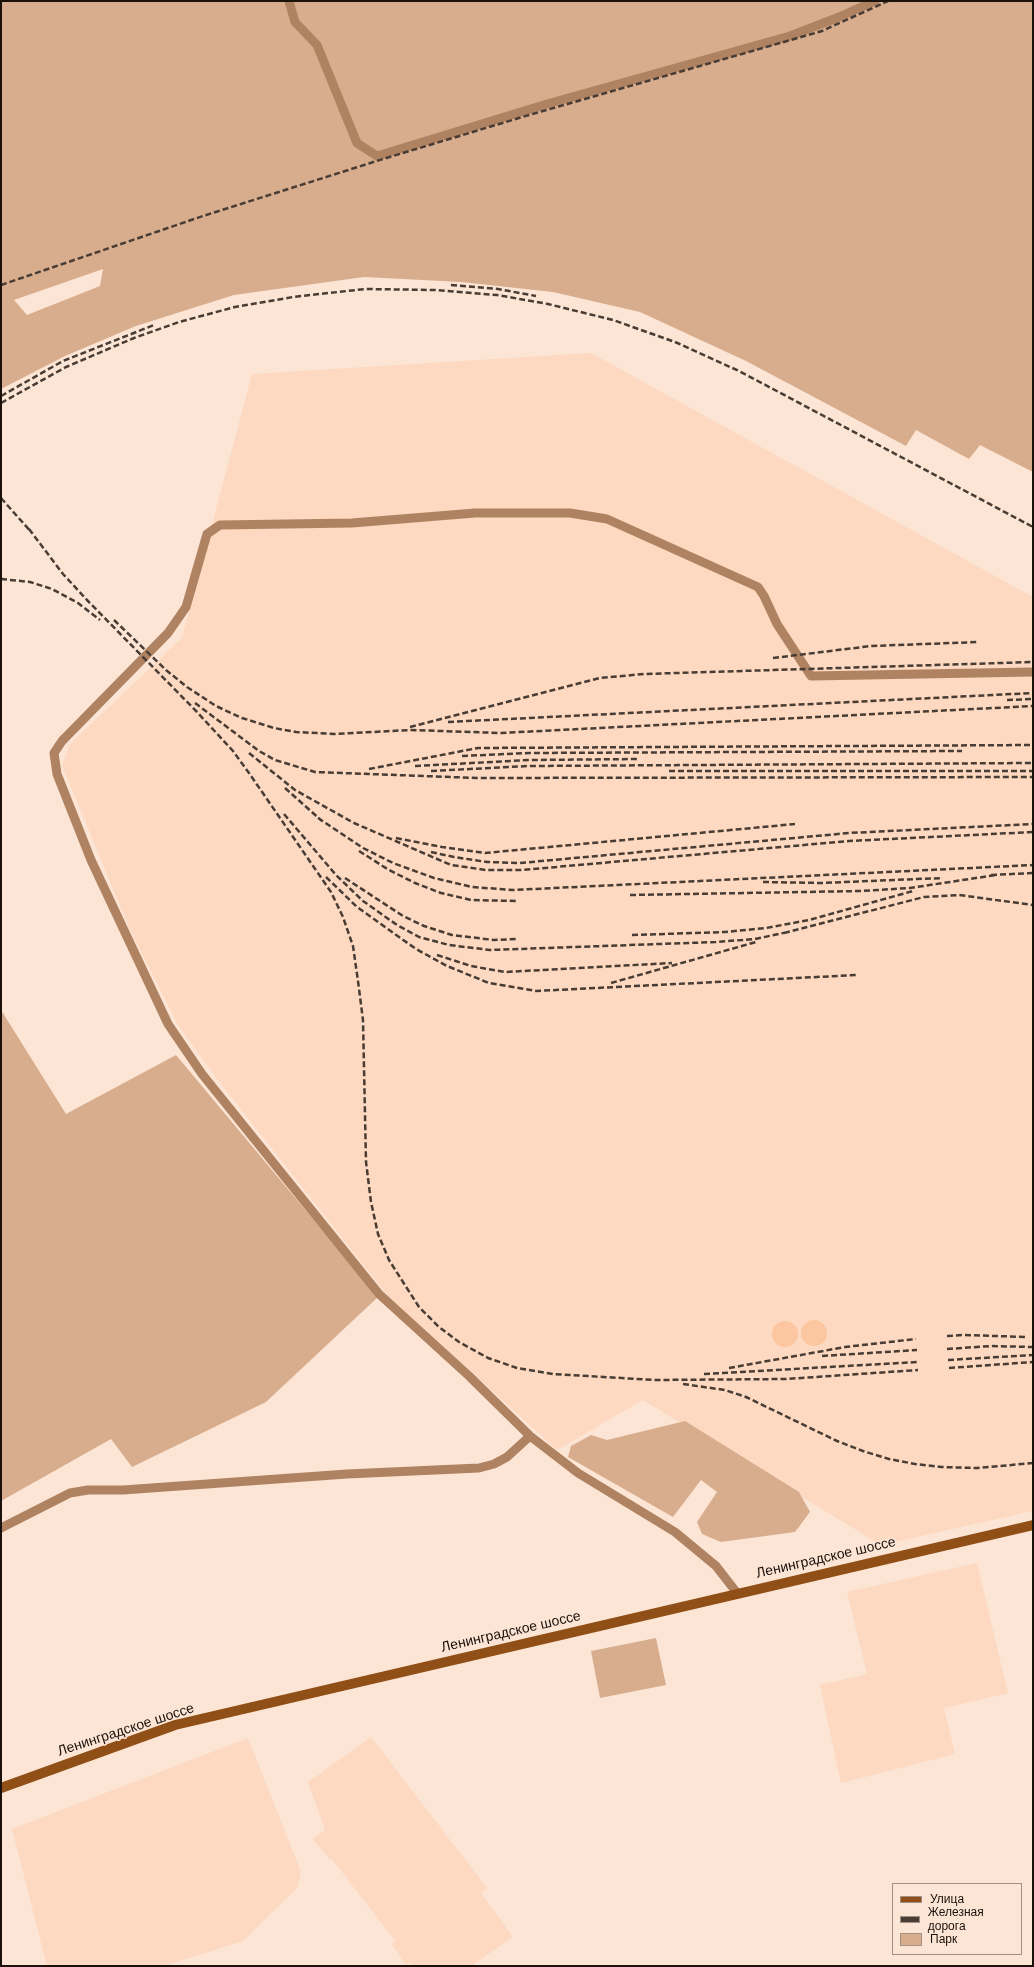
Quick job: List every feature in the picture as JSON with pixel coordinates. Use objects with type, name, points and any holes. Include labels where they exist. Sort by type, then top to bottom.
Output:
[{"type":"main road","name":"Ленинградское шоссе","points":[[1,1788],[176,1725],[1033,1525]]},
{"type":"street","points":[[289,1],[295,22],[316,45],[357,143],[377,156],[555,102],[790,36],[839,18],[876,1]]},
{"type":"street","points":[[737,1593],[716,1566],[676,1532],[578,1472],[530,1436],[469,1376],[379,1294],[202,1074],[168,1024],[91,860],[57,774],[54,753],[62,741],[168,633],[186,607],[207,534],[220,524],[352,523],[474,513],[570,513],[608,519],[758,587],[764,596],[777,624],[811,676],[1033,672]]},
{"type":"street","points":[[1,1528],[70,1493],[88,1490],[123,1490],[347,1474],[479,1468],[494,1464],[507,1457],[530,1436]]},
{"type":"shaded area","points":[[591,353],[1033,597],[1033,1511],[881,1545],[643,1400],[557,1450],[387,1295],[214,1075],[178,1025],[130,930],[62,765],[70,744],[182,638],[252,374]]},
{"type":"shaded area","points":[[814,1320],[823,1324],[827,1333],[823,1342],[814,1346],[805,1342],[801,1333],[805,1324]]},
{"type":"shaded area","points":[[785,1321],[794,1325],[798,1334],[794,1343],[785,1347],[776,1343],[772,1334],[776,1325]]},
{"type":"shaded area","points":[[977,1563],[1008,1693],[944,1708],[955,1754],[841,1783],[820,1685],[867,1674],[847,1592]]},
{"type":"shaded area","points":[[371,1737],[487,1888],[481,1893],[513,1937],[471,1966],[413,1966],[411,1963],[406,1965],[392,1944],[395,1941],[332,1859],[330,1860],[313,1839],[325,1830],[308,1782]]},
{"type":"shaded area","points":[[248,1738],[301,1872],[298,1887],[243,1941],[164,1966],[47,1966],[12,1829]]},
{"type":"green space","points":[[1,1],[1033,1],[1033,472],[980,445],[969,459],[916,430],[906,446],[746,361],[640,312],[553,292],[461,282],[364,277],[234,295],[136,326],[65,356],[1,389]],"holes":[[[103,269],[100,286],[27,315],[14,300]]]},
{"type":"green space","points":[[1,1010],[66,1114],[176,1055],[378,1297],[266,1402],[132,1467],[111,1439],[1,1501]]},
{"type":"green space","points":[[685,1421],[799,1492],[810,1512],[795,1532],[721,1542],[702,1534],[697,1522],[717,1492],[701,1480],[673,1517],[568,1457],[571,1446],[591,1435],[607,1440]]},
{"type":"green space","points":[[656,1638],[666,1685],[600,1698],[591,1651]]},
{"type":"railway","points":[[1,285],[203,216],[383,159],[529,115],[822,31],[888,1]]},
{"type":"railway","points":[[451,285],[498,289],[536,296]]},
{"type":"railway","points":[[1,403],[66,367],[134,338],[179,322],[235,307],[293,297],[365,289],[435,290],[497,295],[548,304],[613,320],[675,342],[739,371],[1033,527]]},
{"type":"railway","points":[[1,396],[63,361],[154,325]]},
{"type":"railway","points":[[1,498],[32,533]]},
{"type":"railway","points":[[29,529],[63,574],[233,751],[331,892],[343,917],[353,946],[358,981],[363,1020],[366,1162],[371,1202],[378,1234],[389,1260],[419,1307],[439,1327],[459,1342],[488,1358],[517,1368],[553,1374],[655,1380],[786,1379],[918,1370]]},
{"type":"railway","points":[[1,579],[30,582],[52,589],[78,603],[100,620]]},
{"type":"railway","points":[[114,620],[166,670],[187,687],[216,706],[242,718],[274,728],[296,732],[335,734],[410,730],[501,733],[1033,706]]},
{"type":"railway","points":[[773,658],[871,646],[979,642]]},
{"type":"railway","points":[[410,727],[600,678],[644,674],[1033,662]]},
{"type":"railway","points":[[448,722],[1033,693]]},
{"type":"railway","points":[[1007,700],[1033,699]]},
{"type":"railway","points":[[195,703],[259,751],[275,760],[315,772],[477,778],[1033,777]]},
{"type":"railway","points":[[369,769],[478,748],[1033,745]]},
{"type":"railway","points":[[462,756],[529,753],[962,751]]},
{"type":"railway","points":[[249,753],[295,790],[354,823],[451,865],[486,870],[522,870],[849,841],[1033,832]]},
{"type":"railway","points":[[415,766],[529,760],[639,759]]},
{"type":"railway","points":[[431,771],[529,766],[1033,763]]},
{"type":"railway","points":[[669,771],[1033,771]]},
{"type":"railway","points":[[285,788],[322,821]]},
{"type":"railway","points":[[284,814],[336,875],[363,901],[397,925],[419,937],[449,945],[490,950],[716,942],[755,939],[788,932]]},
{"type":"railway","points":[[318,818],[363,848],[393,863],[434,878],[472,887],[513,890],[1033,865]]},
{"type":"railway","points":[[396,838],[442,847],[485,853],[795,824]]},
{"type":"railway","points":[[431,852],[487,862],[520,863],[849,833],[1033,824]]},
{"type":"railway","points":[[359,851],[389,870],[415,883],[441,893],[471,900],[516,901]]},
{"type":"railway","points":[[991,875],[1033,873]]},
{"type":"railway","points":[[630,895],[861,891],[910,888],[996,875]]},
{"type":"railway","points":[[326,877],[357,907],[416,949],[447,966],[489,983],[536,991],[857,975]]},
{"type":"railway","points":[[345,878],[403,916],[424,926],[452,935],[494,940],[518,939]]},
{"type":"railway","points":[[763,882],[822,883],[943,878]]},
{"type":"railway","points":[[632,935],[725,932],[766,928],[809,920],[913,891]]},
{"type":"railway","points":[[784,933],[924,897],[959,895],[1033,905]]},
{"type":"railway","points":[[611,983],[756,942]]},
{"type":"railway","points":[[437,955],[471,966],[505,972],[672,963]]},
{"type":"railway","points":[[947,1336],[964,1335],[1027,1337]]},
{"type":"railway","points":[[729,1368],[845,1347],[916,1339]]},
{"type":"railway","points":[[947,1349],[991,1346],[1033,1347]]},
{"type":"railway","points":[[822,1356],[917,1350]]},
{"type":"railway","points":[[948,1360],[1033,1355]]},
{"type":"railway","points":[[704,1374],[918,1362]]},
{"type":"railway","points":[[949,1368],[1033,1362]]},
{"type":"railway","points":[[683,1384],[725,1390],[746,1397],[837,1441],[889,1459],[941,1467],[978,1468],[1033,1463]]}]
